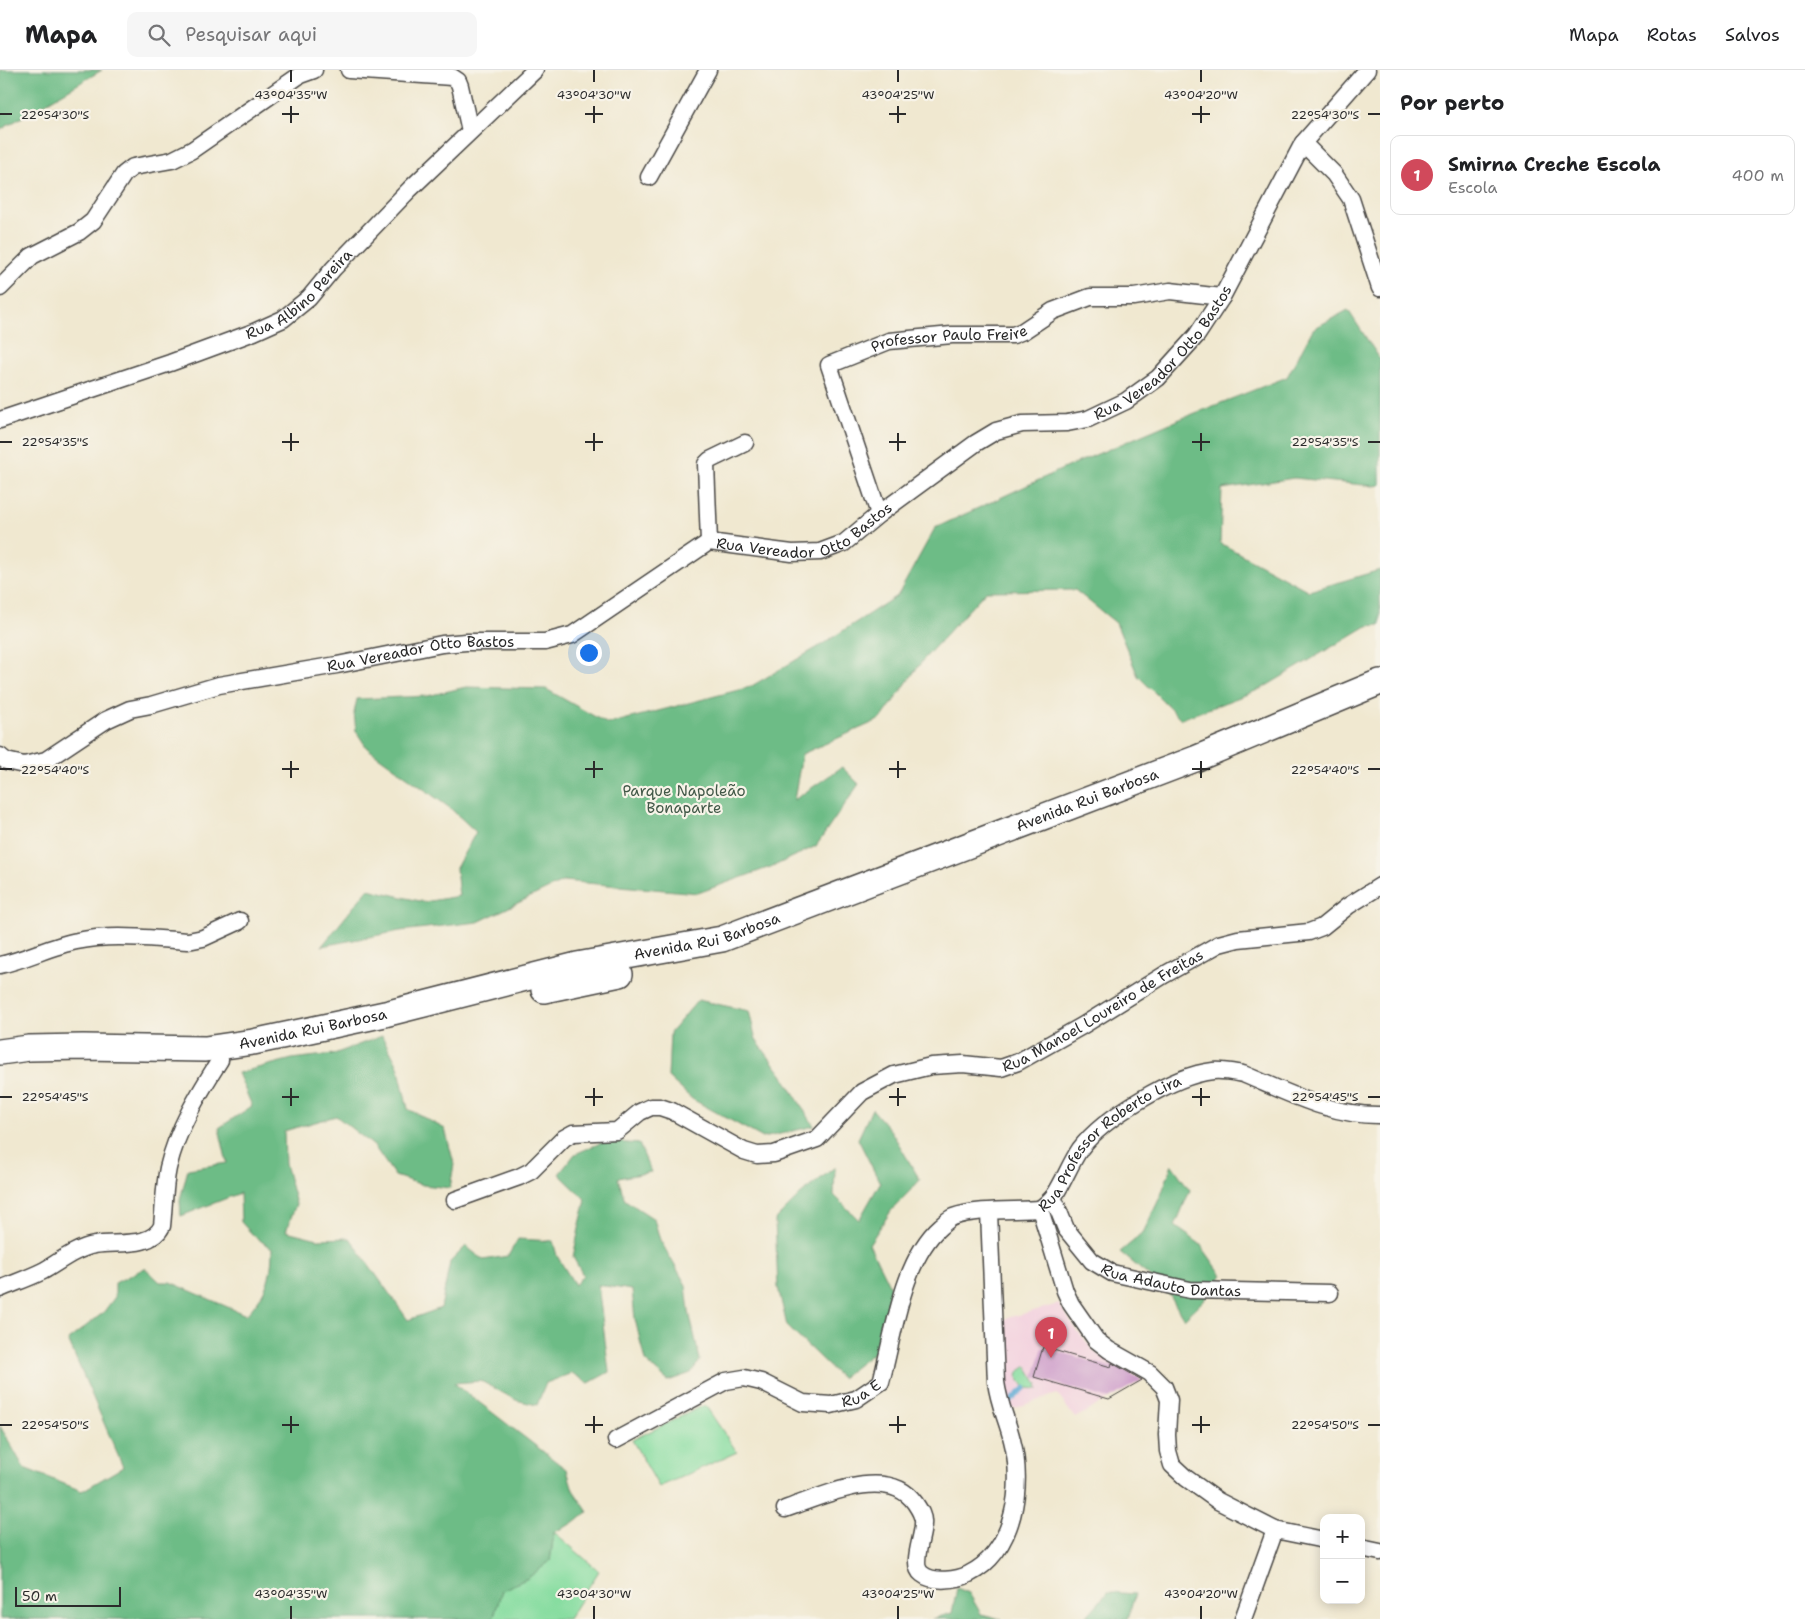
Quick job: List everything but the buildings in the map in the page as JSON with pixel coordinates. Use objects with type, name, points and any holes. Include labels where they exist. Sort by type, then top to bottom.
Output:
[{"type":"main road","name":"Avenida Rui Barbosa","points":[[0,1052],[29,1048],[205,1049],[253,1042],[385,1014],[577,965],[722,940],[1186,762],[1380,682]]},
{"type":"main road","name":"Avenida Rui Barbosa","points":[[0,1064],[28,1060],[80,1059],[220,1060],[322,1042],[488,1001],[746,948],[1380,698]]},
{"type":"street","points":[[0,288],[32,256],[78,232],[92,221],[124,174],[133,167],[172,160],[192,150],[300,75],[314,70]]},
{"type":"street","points":[[350,70],[452,77],[458,80],[470,131]]},
{"type":"street","name":"Rua Albino Pereira","points":[[0,420],[170,363],[254,332],[283,319],[309,298],[333,269],[470,131],[535,70]]},
{"type":"street","points":[[649,177],[708,70]]},
{"type":"street","name":"Rua Vereador Otto Bastos","points":[[0,756],[6,761],[24,765],[46,760],[106,720],[130,709],[151,705],[219,685],[337,665],[442,644],[466,642],[545,642],[572,634],[709,542],[792,553],[820,552],[844,543],[879,514],[976,443],[996,432],[1022,424],[1067,423],[1088,419],[1126,401],[1158,378],[1197,336],[1222,297],[1303,142],[1367,70]]},
{"type":"street","points":[[1303,142],[1334,174],[1351,199],[1380,288]]},
{"type":"street","name":"Professor Paulo Freire","points":[[879,514],[829,365],[889,341],[952,335],[1013,334],[1023,331],[1053,311],[1090,297],[1134,297],[1170,291],[1222,297]]},
{"type":"street","points":[[709,542],[706,464],[710,460],[745,443]]},
{"type":"street","name":"Rua Manoel Loureiro de Freitas","points":[[455,1200],[531,1171],[564,1138],[572,1133],[617,1131],[640,1112],[651,1107],[660,1107],[672,1111],[744,1150],[757,1155],[774,1154],[818,1139],[862,1092],[894,1075],[931,1066],[963,1064],[1001,1068],[1018,1062],[1219,944],[1309,932],[1322,927],[1348,906],[1380,886]]},
{"type":"street","points":[[0,965],[20,961],[74,941],[96,938],[188,941],[203,938],[240,921]]},
{"type":"street","points":[[0,1290],[42,1271],[85,1248],[95,1245],[121,1244],[152,1239],[158,1234],[162,1226],[168,1170],[174,1148],[201,1090],[220,1060]]},
{"type":"street","name":"Rua Professor Roberto Lira","points":[[1320,1539],[1275,1530],[1218,1501],[1186,1478],[1172,1465],[1167,1435],[1169,1400],[1164,1387],[1150,1373],[1109,1350],[1096,1340],[1071,1304],[1065,1291],[1040,1209],[1053,1197],[1080,1149],[1102,1126],[1133,1103],[1191,1075],[1212,1071],[1231,1071],[1243,1074],[1319,1105],[1348,1112],[1380,1115]]},
{"type":"street","name":"Rua Adauto Dantas","points":[[1053,1197],[1066,1229],[1092,1261],[1112,1273],[1190,1290],[1330,1294]]},
{"type":"street","name":"Rua E","points":[[616,1440],[726,1381],[744,1378],[761,1382],[803,1403],[831,1406],[856,1399],[881,1382],[905,1286],[918,1255],[932,1234],[950,1218],[974,1211],[1040,1209]]},
{"type":"street","points":[[785,1509],[849,1487],[881,1485],[899,1490],[912,1499],[920,1510],[924,1521],[922,1540],[916,1559],[917,1568],[922,1575],[935,1579],[960,1578],[979,1569],[992,1557],[1010,1525],[1015,1507],[1016,1462],[996,1382],[989,1212]]},
{"type":"street","points":[[1243,1619],[1275,1530]]},
{"type":"street","points":[[1365,1549],[1380,1552]]},
{"type":"shaded area","points":[[1059,1304],[1078,1332],[1096,1353],[1143,1380],[1075,1418],[1057,1394],[1015,1408],[998,1408],[996,1321]]},
{"type":"green space","points":[[0,70],[102,70],[0,130]]},
{"type":"green space","name":"Parque Napoleão Bonaparte","points":[[1348,310],[1380,359],[1380,485],[1294,478],[1222,489],[1220,543],[1309,591],[1380,570],[1380,625],[1367,626],[1261,689],[1181,719],[1138,676],[1116,623],[1075,590],[986,591],[922,661],[881,719],[802,754],[794,800],[842,767],[859,784],[816,846],[776,865],[698,893],[564,881],[478,922],[400,931],[322,946],[368,889],[424,902],[459,896],[456,868],[476,832],[450,808],[367,748],[356,731],[354,713],[357,699],[427,696],[466,687],[546,689],[608,724],[750,687],[818,647],[898,595],[935,528],[1067,467],[1175,421],[1287,377],[1313,329]]},
{"type":"green space","points":[[698,1000],[749,1011],[756,1040],[783,1076],[814,1126],[763,1138],[692,1099],[668,1077],[670,1033]]},
{"type":"green space","points":[[382,1036],[398,1066],[408,1109],[445,1129],[454,1164],[450,1188],[423,1185],[395,1176],[374,1146],[336,1116],[284,1131],[285,1164],[296,1204],[286,1231],[318,1239],[350,1238],[408,1320],[441,1308],[450,1262],[466,1246],[483,1260],[508,1256],[518,1239],[553,1241],[557,1256],[575,1285],[583,1275],[573,1257],[586,1200],[559,1174],[575,1154],[605,1141],[639,1144],[651,1172],[618,1178],[625,1200],[654,1219],[660,1240],[686,1285],[689,1312],[700,1360],[691,1373],[668,1381],[645,1361],[635,1319],[632,1290],[598,1285],[609,1372],[589,1383],[572,1373],[546,1383],[537,1405],[516,1400],[481,1381],[454,1383],[567,1470],[573,1490],[588,1512],[576,1522],[554,1532],[550,1561],[528,1578],[502,1590],[493,1619],[0,1619],[0,1426],[24,1468],[82,1491],[123,1467],[68,1340],[103,1313],[115,1297],[115,1283],[145,1268],[160,1282],[170,1282],[246,1315],[263,1293],[271,1269],[272,1249],[253,1235],[241,1222],[240,1193],[181,1216],[180,1200],[188,1169],[227,1163],[219,1128],[252,1106],[238,1073],[292,1059],[334,1054]]},
{"type":"green space","points":[[872,1109],[891,1131],[920,1180],[891,1211],[869,1244],[890,1287],[881,1347],[841,1378],[787,1326],[778,1287],[775,1220],[800,1195],[835,1167],[834,1195],[859,1220],[880,1183],[858,1139]]},
{"type":"green space","points":[[1172,1165],[1190,1190],[1175,1226],[1200,1244],[1222,1275],[1204,1300],[1184,1319],[1167,1291],[1120,1252],[1143,1233],[1161,1195]]},
{"type":"green space","points":[[1027,1366],[1039,1389],[1025,1388],[1017,1376],[1018,1372]]},
{"type":"green space","points":[[705,1405],[737,1452],[659,1487],[632,1440]]},
{"type":"green space","points":[[554,1532],[599,1571],[568,1619],[493,1619],[502,1590],[528,1578],[550,1561]]},
{"type":"green space","points":[[957,1588],[969,1593],[981,1614],[1002,1619],[932,1619],[952,1613]]},
{"type":"green space","points":[[1108,1592],[1135,1594],[1128,1619],[1084,1619]]},
{"type":"waterway","points":[[1011,1401],[1025,1388]]},
{"type":"place","name":"Smirna Creche Escola","points":[[1051,1358]]}]
